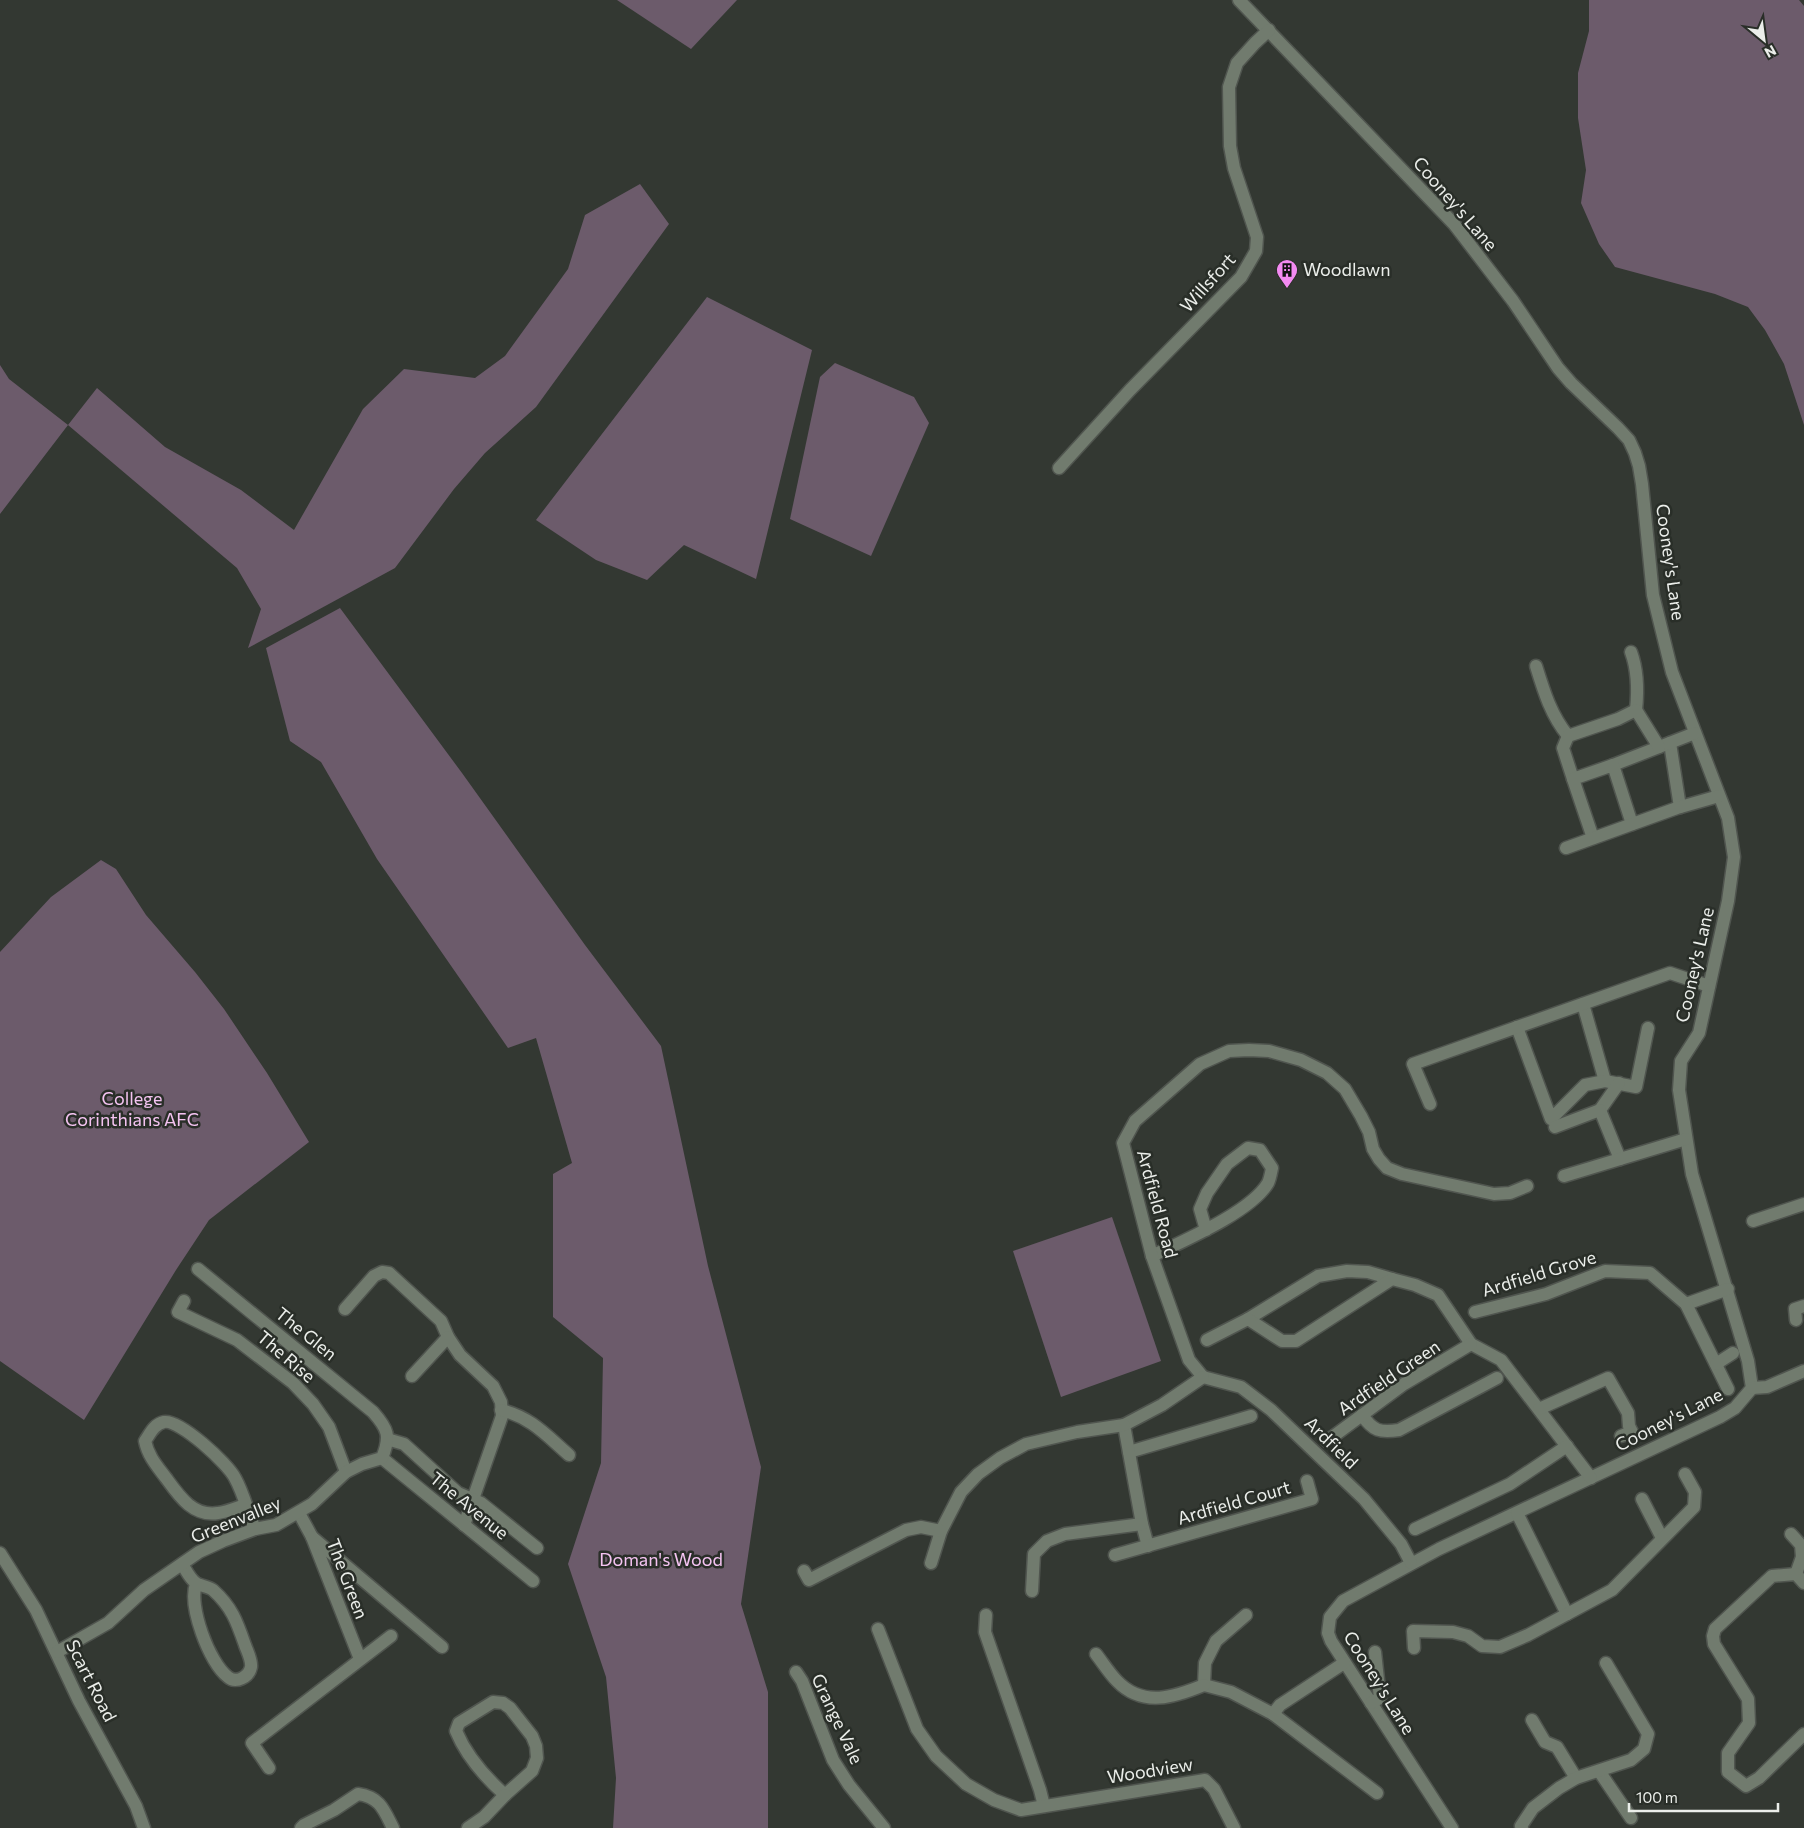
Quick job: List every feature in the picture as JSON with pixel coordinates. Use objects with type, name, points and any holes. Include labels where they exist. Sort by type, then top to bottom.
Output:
[{"type":"street","name":"Cooney's Lane","points":[[1240,0],[1454,224],[1513,301],[1558,368],[1628,440],[1639,466],[1653,595],[1672,672],[1728,818],[1734,857],[1728,901],[1699,1033],[1681,1061],[1679,1090],[1692,1174],[1728,1289],[1748,1362],[1752,1388],[1735,1408],[1720,1417],[1411,1563],[1343,1601],[1330,1617],[1328,1633],[1331,1641],[1452,1828]]},
{"type":"street","name":"Willsfort","points":[[1059,468],[1130,390],[1241,277],[1250,264],[1256,251],[1258,237],[1234,168],[1230,146],[1229,87],[1237,63],[1269,30]]},
{"type":"street","points":[[1631,652],[1638,693],[1636,710],[1664,745],[1680,807]]},
{"type":"street","points":[[1536,666],[1548,704],[1558,725],[1568,736]]},
{"type":"street","points":[[1592,838],[1563,748],[1568,736],[1618,719],[1636,710]]},
{"type":"street","points":[[1573,779],[1695,733]]},
{"type":"street","points":[[1613,765],[1632,824]]},
{"type":"street","points":[[1566,848],[1680,807],[1719,796]]},
{"type":"street","points":[[1430,1104],[1413,1064],[1670,973],[1709,986]]},
{"type":"street","points":[[1583,1004],[1606,1081]]},
{"type":"street","points":[[1517,1027],[1551,1119],[1585,1085],[1606,1081],[1636,1086],[1648,1028]]},
{"type":"street","name":"Ardfield Road","points":[[1203,1377],[1189,1360],[1152,1256],[1123,1143],[1135,1122],[1200,1064],[1229,1051],[1269,1051],[1286,1054],[1327,1073],[1345,1089],[1362,1116],[1373,1149],[1388,1168],[1494,1194],[1510,1193],[1527,1186]]},
{"type":"street","points":[[1555,1127],[1600,1110],[1619,1083]]},
{"type":"street","points":[[1600,1110],[1620,1159]]},
{"type":"street","points":[[1564,1176],[1686,1139]]},
{"type":"street","points":[[1152,1256],[1206,1230],[1254,1198],[1268,1182],[1272,1168],[1260,1150],[1248,1148],[1227,1164],[1206,1193],[1200,1209],[1206,1230]]},
{"type":"street","points":[[1753,1221],[1804,1204]]},
{"type":"street","name":"The Glen","points":[[198,1269],[373,1412],[387,1435]]},
{"type":"street","points":[[1206,1340],[1248,1319],[1318,1276],[1347,1271],[1368,1272],[1415,1285],[1438,1295],[1471,1344],[1500,1360],[1591,1478]]},
{"type":"street","name":"Ardfield Grove","points":[[1475,1312],[1546,1294],[1605,1271],[1650,1273],[1686,1304],[1728,1389]]},
{"type":"street","points":[[345,1309],[374,1276],[382,1272],[389,1273],[441,1321],[460,1356],[493,1386],[501,1402],[502,1416],[464,1525]]},
{"type":"street","points":[[1248,1319],[1282,1341],[1296,1340],[1392,1279]]},
{"type":"street","points":[[1686,1304],[1728,1289]]},
{"type":"street","name":"The Rise","points":[[184,1301],[178,1312],[237,1340],[293,1383],[307,1397],[329,1428],[346,1472]]},
{"type":"street","points":[[1796,1320],[1795,1309],[1804,1306]]},
{"type":"street","points":[[412,1376],[448,1337]]},
{"type":"street","name":"Ardfield Green","points":[[1327,1441],[1404,1384],[1471,1344]]},
{"type":"street","points":[[1716,1364],[1733,1353]]},
{"type":"street","points":[[1752,1388],[1767,1387],[1804,1371]]},
{"type":"street","points":[[931,1563],[941,1530],[961,1492],[978,1474],[1000,1458],[1026,1444],[1040,1440],[1124,1424],[1162,1405],[1203,1377]]},
{"type":"street","name":"Ardfield","points":[[1203,1377],[1241,1387],[1271,1410],[1364,1499],[1401,1544],[1411,1563]]},
{"type":"street","points":[[1362,1415],[1370,1426],[1376,1430],[1387,1432],[1399,1430],[1497,1378]]},
{"type":"street","points":[[1539,1409],[1608,1378],[1628,1414],[1629,1426],[1632,1432],[1621,1436]]},
{"type":"street","points":[[501,1410],[516,1413],[526,1418],[569,1455]]},
{"type":"street","points":[[1129,1452],[1251,1416]]},
{"type":"street","points":[[245,1505],[217,1513],[194,1509],[183,1502],[147,1452],[145,1441],[154,1428],[164,1422],[176,1424],[203,1445],[231,1472],[240,1488],[255,1530]]},
{"type":"street","points":[[1115,1555],[1148,1546],[1142,1524],[1124,1424]]},
{"type":"street","points":[[382,1458],[388,1445],[387,1435]]},
{"type":"street","points":[[387,1435],[404,1444],[458,1493],[481,1503],[537,1548]]},
{"type":"street","points":[[1415,1529],[1510,1484],[1567,1446]]},
{"type":"street","name":"Greenvalley","points":[[57,1652],[108,1623],[144,1590],[199,1552],[223,1541],[276,1525],[312,1504],[346,1472],[362,1464],[382,1458]]},
{"type":"street","name":"The Avenue","points":[[382,1458],[533,1581]]},
{"type":"street","points":[[1414,1648],[1413,1631],[1452,1632],[1468,1636],[1482,1646],[1500,1647],[1528,1635],[1612,1590],[1694,1507],[1695,1492],[1684,1474]]},
{"type":"street","name":"Ardfield Court","points":[[1148,1546],[1312,1499],[1307,1481]]},
{"type":"street","points":[[1642,1499],[1662,1538]]},
{"type":"street","name":"The Green","points":[[299,1513],[312,1537],[360,1659]]},
{"type":"street","points":[[1517,1513],[1567,1614]]},
{"type":"street","points":[[1032,1591],[1034,1554],[1047,1541],[1065,1534],[1142,1524]]},
{"type":"street","points":[[804,1571],[809,1580],[906,1530],[921,1527],[941,1530]]},
{"type":"street","points":[[1791,1534],[1801,1545],[1800,1578],[1772,1576],[1715,1629],[1713,1636],[1714,1644],[1748,1699],[1749,1722],[1728,1753],[1728,1772],[1746,1786],[1759,1778],[1803,1737]]},
{"type":"street","points":[[312,1537],[442,1647]]},
{"type":"street","name":"Scart Road","points":[[0,1554],[36,1610],[79,1700],[136,1806],[144,1828]]},
{"type":"street","points":[[182,1564],[196,1584],[193,1598],[208,1649],[223,1673],[230,1679],[237,1680],[243,1678],[248,1672],[251,1661],[230,1607],[211,1589],[203,1584],[196,1584]]},
{"type":"street","points":[[878,1629],[917,1729],[936,1756],[966,1784],[994,1800],[1020,1810],[1044,1806],[984,1632],[986,1615]]},
{"type":"street","points":[[1204,1685],[1205,1663],[1216,1641],[1246,1615]]},
{"type":"street","points":[[269,1768],[252,1743],[391,1636]]},
{"type":"street","points":[[1371,1703],[1380,1698],[1375,1652]]},
{"type":"street","points":[[1096,1654],[1118,1682],[1127,1689],[1149,1698],[1166,1698],[1204,1685],[1230,1692],[1273,1714],[1377,1794]]},
{"type":"street","points":[[1273,1714],[1280,1705],[1344,1663]]},
{"type":"street","points":[[1522,1828],[1521,1826],[1533,1808],[1576,1778],[1631,1760],[1644,1749],[1648,1734],[1606,1663]]},
{"type":"street","name":"Grange Vale","points":[[796,1672],[802,1681],[833,1760],[849,1785],[884,1828]]},
{"type":"street","points":[[468,1828],[484,1817],[532,1771],[537,1758],[536,1746],[532,1736],[510,1708],[503,1703],[493,1702],[460,1723],[456,1732],[462,1745],[494,1785],[505,1795]]},
{"type":"street","points":[[1532,1720],[1545,1742],[1557,1747],[1576,1778]]},
{"type":"street","points":[[1599,1770],[1631,1818]]},
{"type":"street","name":"Woodview","points":[[1044,1806],[1205,1780],[1214,1789],[1234,1828]]},
{"type":"street","points":[[301,1828],[358,1794],[372,1797],[378,1801],[393,1828]]},
{"type":"green space","points":[[617,0],[737,0],[691,49]]},
{"type":"green space","points":[[1589,0],[1799,0],[1804,6],[1804,425],[1784,364],[1765,330],[1748,307],[1715,294],[1615,267],[1599,244],[1581,203],[1586,170],[1578,118],[1578,73],[1589,31]]},
{"type":"green space","points":[[640,184],[669,224],[536,407],[485,453],[454,489],[395,568],[248,648],[261,609],[237,568],[68,425],[97,388],[165,447],[241,490],[294,530],[363,409],[404,369],[475,378],[505,356],[568,269],[585,215]]},
{"type":"green space","points":[[707,297],[812,350],[756,579],[684,545],[647,580],[596,560],[536,520]]},
{"type":"green space","points":[[835,363],[914,397],[929,423],[871,556],[790,519],[820,377]]},
{"type":"green space","points":[[0,365],[9,379],[68,425],[0,514]]},
{"type":"green space","name":"Doman's Wood","points":[[340,608],[462,773],[585,945],[661,1046],[708,1266],[761,1467],[741,1604],[768,1692],[768,1828],[613,1828],[616,1778],[606,1677],[568,1564],[601,1463],[603,1358],[553,1317],[553,1174],[572,1163],[536,1038],[508,1048],[377,859],[321,762],[290,741],[266,648]]},
{"type":"green space","name":"College Corinthians AFC","points":[[101,860],[116,869],[146,915],[224,1009],[267,1073],[309,1142],[209,1220],[84,1420],[0,1361],[0,952],[51,897]]},
{"type":"green space","points":[[1112,1217],[1161,1361],[1061,1397],[1013,1251]]},
{"type":"place","name":"Woodlawn","points":[[1287,289]]}]
